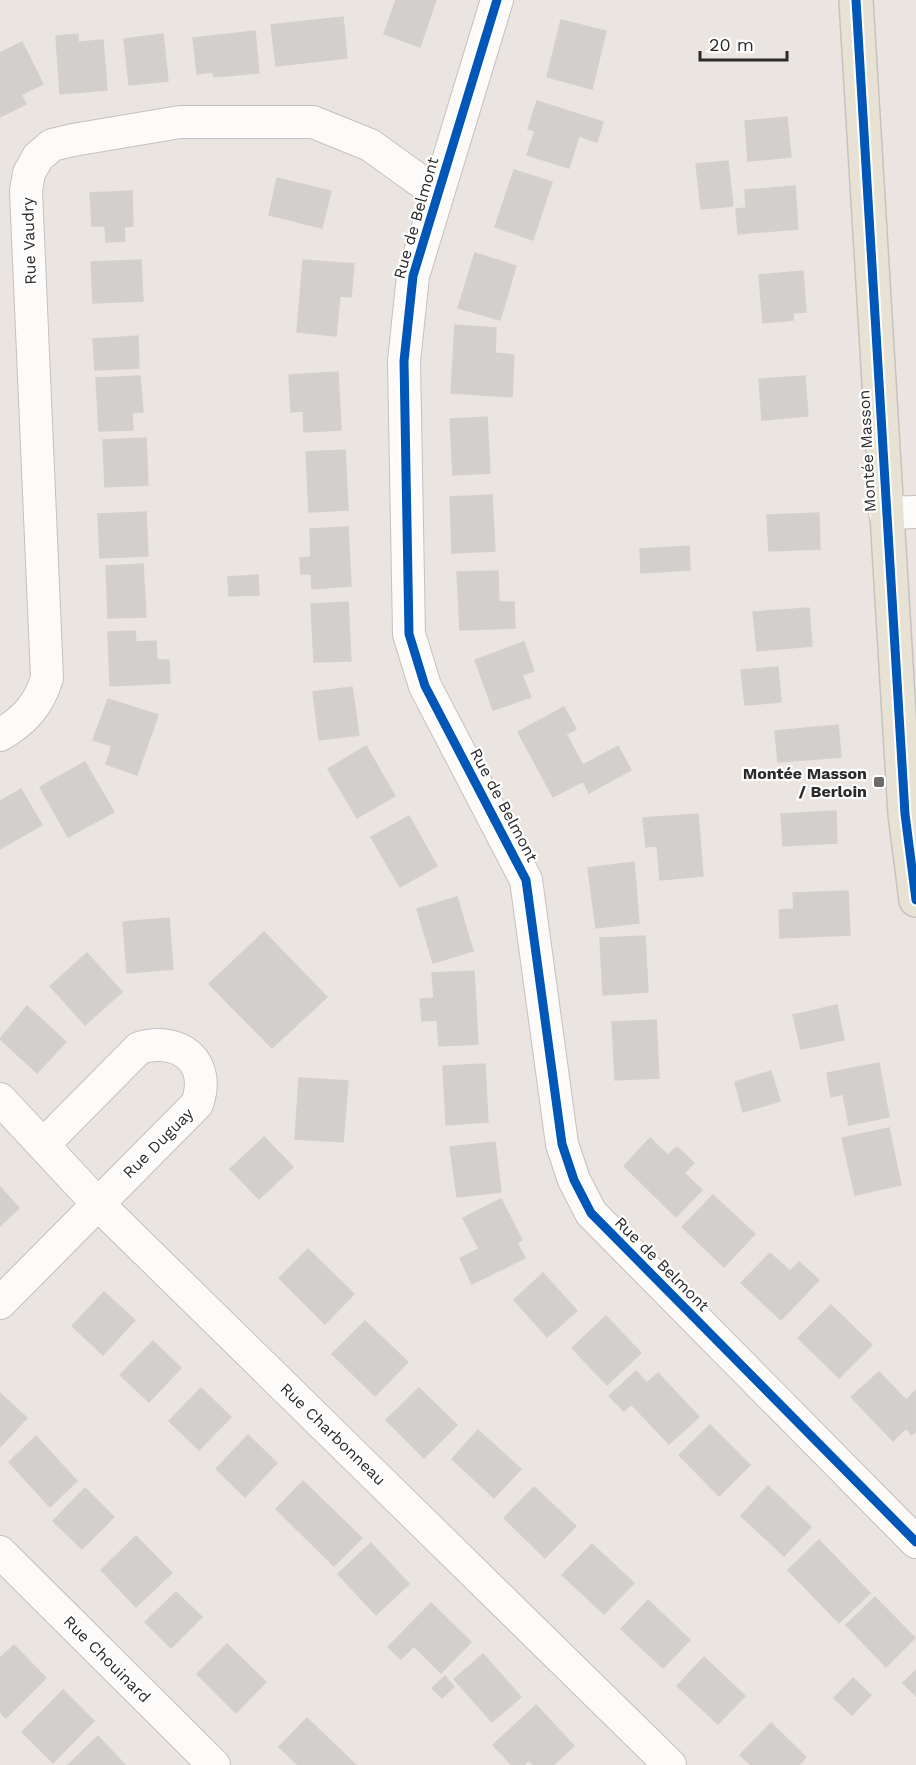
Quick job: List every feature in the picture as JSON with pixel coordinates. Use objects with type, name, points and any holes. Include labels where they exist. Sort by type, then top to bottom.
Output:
[{"type":"main road","name":"Montée Masson","points":[[856,0],[901,513],[910,814],[916,900]]},
{"type":"street","name":"Rue de Belmont","points":[[496,0],[413,276],[404,361],[409,634],[425,686],[526,880],[562,1143],[574,1180],[591,1213],[916,1542]]},
{"type":"street","name":"Rue Vaudry","points":[[0,735],[29,713],[41,696],[47,678],[26,191],[29,173],[38,157],[52,145],[180,122],[313,122],[370,145],[438,194]]},
{"type":"street","name":"Rue Duguay","points":[[0,1303],[197,1104],[203,1088],[200,1071],[189,1054],[173,1045],[156,1043],[139,1048],[44,1143]]},
{"type":"street","name":"Rue Charbonneau","points":[[0,1099],[44,1143],[98,1204],[670,1765]]},
{"type":"street","name":"Rue Chouinard","points":[[0,1552],[214,1765]]},
{"type":"building","points":[[396,0],[436,0],[420,47],[384,34]]},
{"type":"building","points":[[343,17],[347,58],[276,66],[271,25]]},
{"type":"building","points":[[561,20],[606,31],[592,89],[547,77]]},
{"type":"building","points":[[255,31],[259,73],[214,77],[213,72],[197,74],[193,38]]},
{"type":"building","points":[[78,34],[78,42],[103,40],[107,90],[60,94],[56,36]]},
{"type":"building","points":[[163,34],[168,81],[129,85],[124,39]]},
{"type":"building","points":[[22,42],[43,84],[21,95],[26,104],[0,117],[0,53]]},
{"type":"building","points":[[537,101],[603,122],[597,142],[579,136],[569,168],[527,155],[535,131],[528,129]]},
{"type":"building","points":[[787,117],[791,157],[748,161],[745,121]]},
{"type":"building","points":[[728,161],[733,206],[701,209],[696,164]]},
{"type":"building","points":[[514,170],[552,182],[533,240],[495,227]]},
{"type":"building","points":[[277,178],[331,191],[322,228],[269,215]]},
{"type":"building","points":[[795,186],[798,229],[738,234],[736,209],[746,208],[745,190]]},
{"type":"building","points":[[132,191],[133,226],[124,227],[125,241],[106,242],[105,226],[92,226],[90,193]]},
{"type":"building","points":[[475,253],[516,266],[500,320],[458,308]]},
{"type":"building","points":[[141,260],[143,301],[93,303],[91,262]]},
{"type":"building","points":[[303,260],[354,264],[351,297],[340,296],[336,336],[297,332]]},
{"type":"building","points":[[803,271],[806,312],[793,313],[793,320],[763,323],[759,275]]},
{"type":"building","points":[[455,325],[496,328],[495,353],[514,355],[512,397],[451,393]]},
{"type":"building","points":[[138,336],[139,368],[95,370],[93,339]]},
{"type":"building","points":[[338,372],[341,430],[304,432],[303,411],[291,412],[289,375]]},
{"type":"building","points":[[140,376],[143,412],[132,413],[133,430],[99,431],[96,378]]},
{"type":"building","points":[[805,376],[808,416],[762,420],[759,379]]},
{"type":"building","points":[[487,417],[490,473],[453,475],[450,419]]},
{"type":"building","points":[[146,438],[148,485],[105,487],[103,440]]},
{"type":"building","points":[[345,450],[348,510],[309,512],[306,452]]},
{"type":"building","points":[[492,495],[495,551],[452,553],[450,497]]},
{"type":"building","points":[[146,512],[148,556],[100,558],[98,514]]},
{"type":"building","points":[[819,513],[820,549],[769,551],[767,515]]},
{"type":"building","points":[[348,527],[351,586],[312,589],[311,574],[301,574],[300,558],[311,557],[310,529]]},
{"type":"building","points":[[689,546],[690,570],[641,573],[640,549]]},
{"type":"building","points":[[143,564],[146,617],[108,618],[106,566]]},
{"type":"building","points":[[498,571],[499,602],[514,602],[515,628],[460,630],[457,572]]},
{"type":"building","points":[[258,575],[259,595],[229,596],[228,577]]},
{"type":"building","points":[[348,602],[351,661],[314,662],[311,604]]},
{"type":"building","points":[[809,608],[812,646],[757,651],[753,612]]},
{"type":"building","points":[[135,631],[136,642],[156,641],[157,660],[169,660],[170,683],[110,686],[108,632]]},
{"type":"building","points":[[524,642],[534,671],[522,675],[531,697],[493,710],[475,660]]},
{"type":"building","points":[[778,667],[781,702],[745,705],[741,670]]},
{"type":"building","points":[[352,687],[359,735],[319,740],[313,692]]},
{"type":"building","points":[[108,699],[158,715],[137,775],[106,764],[112,746],[93,740]]},
{"type":"building","points":[[564,707],[576,729],[566,734],[583,765],[618,746],[631,770],[589,793],[583,781],[553,797],[518,732]]},
{"type":"building","points":[[838,725],[841,757],[778,762],[775,731]]},
{"type":"building","points":[[366,746],[395,796],[357,818],[328,769]]},
{"type":"building","points":[[85,762],[114,812],[68,837],[40,787]]},
{"type":"building","points":[[21,789],[42,825],[0,849],[0,801]]},
{"type":"building","points":[[836,811],[837,843],[783,846],[781,814]]},
{"type":"building","points":[[698,814],[703,876],[660,880],[657,846],[646,847],[643,818]]},
{"type":"building","points":[[409,816],[437,866],[400,887],[371,837]]},
{"type":"building","points":[[634,862],[639,923],[596,928],[588,868]]},
{"type":"building","points":[[848,891],[850,935],[780,938],[779,910],[794,909],[793,893]]},
{"type":"building","points":[[457,897],[473,951],[433,963],[417,909]]},
{"type":"building","points":[[169,918],[173,969],[127,973],[123,922]]},
{"type":"building","points":[[264,932],[327,997],[272,1048],[209,984]]},
{"type":"building","points":[[645,936],[648,992],[603,995],[600,938]]},
{"type":"building","points":[[87,953],[122,992],[85,1025],[50,986]]},
{"type":"building","points":[[474,971],[478,1044],[439,1046],[437,1020],[422,1021],[420,999],[434,998],[432,973]]},
{"type":"building","points":[[837,1005],[844,1040],[801,1049],[793,1015]]},
{"type":"building","points":[[27,1006],[66,1042],[37,1073],[0,1039]]},
{"type":"building","points":[[656,1020],[659,1078],[615,1080],[612,1022]]},
{"type":"building","points":[[879,1063],[889,1117],[849,1125],[843,1094],[831,1097],[827,1073]]},
{"type":"building","points":[[485,1064],[488,1122],[446,1125],[443,1066]]},
{"type":"building","points":[[771,1071],[780,1101],[743,1112],[735,1082]]},
{"type":"building","points":[[299,1078],[348,1081],[343,1142],[295,1139]]},
{"type":"building","points":[[889,1128],[901,1185],[855,1195],[842,1138]]},
{"type":"building","points":[[264,1137],[293,1167],[259,1199],[230,1169]]},
{"type":"building","points":[[650,1138],[668,1155],[677,1147],[694,1163],[684,1173],[702,1190],[676,1217],[624,1166]]},
{"type":"building","points":[[495,1142],[501,1192],[457,1197],[450,1147]]},
{"type":"building","points":[[0,1187],[19,1208],[0,1226]]},
{"type":"building","points":[[713,1195],[755,1234],[724,1267],[682,1227]]},
{"type":"building","points":[[501,1199],[522,1240],[517,1243],[525,1258],[472,1284],[460,1258],[479,1249],[463,1218]]},
{"type":"building","points":[[308,1249],[354,1294],[325,1324],[279,1278]]},
{"type":"building","points":[[770,1253],[790,1271],[799,1262],[819,1280],[781,1320],[741,1283]]},
{"type":"building","points":[[543,1273],[577,1311],[547,1337],[514,1300]]},
{"type":"building","points":[[104,1292],[135,1320],[103,1355],[72,1326]]},
{"type":"building","points":[[831,1305],[872,1345],[839,1378],[798,1338]]},
{"type":"building","points":[[606,1316],[641,1353],[607,1385],[572,1348]]},
{"type":"building","points":[[365,1321],[408,1362],[375,1396],[332,1354]]},
{"type":"building","points":[[153,1341],[181,1368],[149,1402],[120,1375]]},
{"type":"building","points":[[636,1371],[647,1383],[658,1373],[699,1417],[669,1444],[631,1404],[624,1411],[609,1396]]},
{"type":"building","points":[[879,1372],[906,1400],[916,1390],[916,1431],[912,1435],[906,1428],[893,1441],[851,1397]]},
{"type":"building","points":[[201,1388],[231,1417],[199,1450],[169,1421]]},
{"type":"building","points":[[419,1388],[457,1425],[424,1458],[386,1420]]},
{"type":"building","points":[[0,1393],[27,1418],[0,1447]]},
{"type":"building","points":[[710,1425],[750,1465],[719,1496],[679,1455]]},
{"type":"building","points":[[478,1430],[521,1469],[494,1498],[452,1459]]},
{"type":"building","points":[[248,1435],[277,1463],[245,1497],[216,1469]]},
{"type":"building","points":[[36,1436],[77,1481],[50,1507],[9,1462]]},
{"type":"building","points":[[303,1481],[362,1538],[334,1566],[276,1509]]},
{"type":"building","points":[[768,1486],[811,1527],[784,1556],[741,1516]]},
{"type":"building","points":[[534,1487],[576,1526],[545,1558],[504,1518]]},
{"type":"building","points":[[85,1488],[114,1517],[82,1549],[53,1521]]},
{"type":"building","points":[[136,1536],[172,1573],[136,1607],[101,1570]]},
{"type":"building","points":[[819,1540],[870,1593],[839,1623],[788,1570]]},
{"type":"building","points":[[371,1543],[409,1584],[376,1615],[338,1574]]},
{"type":"building","points":[[592,1544],[634,1583],[604,1614],[562,1575]]},
{"type":"building","points":[[176,1592],[202,1617],[171,1648],[145,1622]]},
{"type":"building","points":[[875,1597],[915,1638],[886,1667],[846,1625]]},
{"type":"building","points":[[648,1600],[690,1640],[663,1668],[621,1629]]},
{"type":"building","points":[[431,1603],[471,1642],[441,1673],[414,1646],[401,1659],[388,1647]]},
{"type":"building","points":[[227,1644],[266,1682],[236,1713],[197,1674]]},
{"type":"building","points":[[14,1645],[46,1678],[6,1718],[0,1712],[0,1658]]},
{"type":"building","points":[[483,1654],[521,1697],[492,1722],[454,1679]]},
{"type":"building","points":[[704,1657],[745,1696],[718,1724],[677,1686]]},
{"type":"building","points":[[916,1670],[916,1696],[903,1683]]},
{"type":"building","points":[[445,1676],[454,1687],[442,1698],[432,1688]]},
{"type":"building","points":[[853,1678],[871,1695],[852,1715],[834,1698]]},
{"type":"building","points":[[63,1690],[94,1721],[53,1763],[22,1732]]},
{"type":"building","points":[[536,1705],[574,1746],[553,1765],[534,1765],[529,1760],[524,1765],[512,1765],[493,1745]]},
{"type":"building","points":[[307,1718],[356,1765],[298,1765],[279,1747]]},
{"type":"building","points":[[771,1723],[806,1757],[799,1765],[751,1765],[740,1755]]},
{"type":"building","points":[[98,1736],[125,1765],[68,1765]]},
{"type":"cycle path","points":[[497,0],[413,276],[404,361],[409,634],[425,686],[526,880],[562,1144],[574,1180],[591,1213],[916,1542]]},
{"type":"cycle path","points":[[856,0],[905,814],[916,900]]},
{"type":"place","name":"Montée Masson / Berloin","points":[[879,782]]}]
